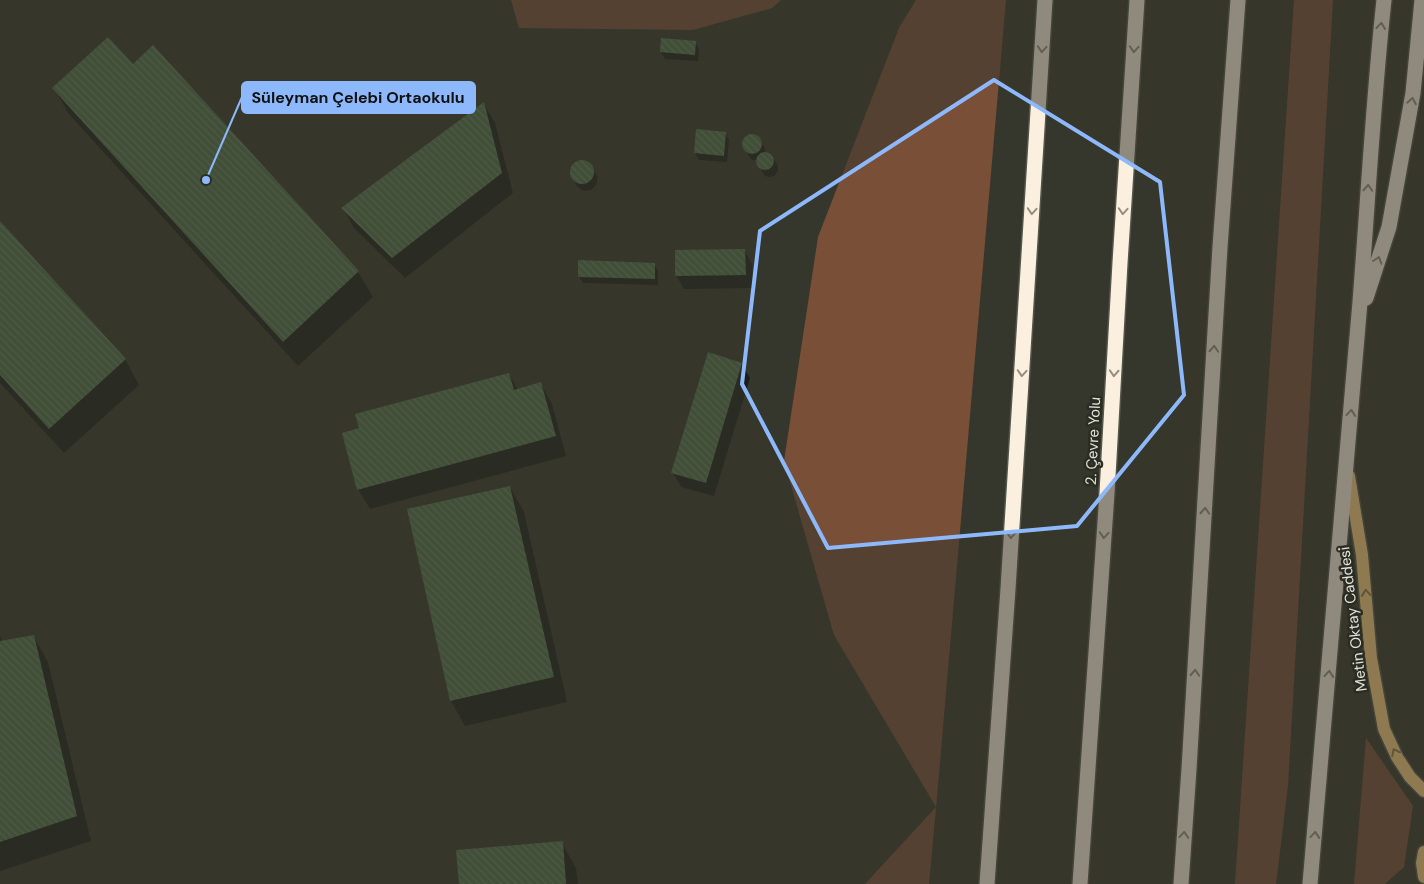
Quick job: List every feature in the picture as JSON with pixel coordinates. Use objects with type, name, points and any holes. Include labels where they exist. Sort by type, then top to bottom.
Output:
[{"type":"highway","points":[[987,884],[1046,0]]},
{"type":"highway","name":"2. Çevre Yolu","points":[[1080,884],[1106,513],[1119,272],[1138,0]]},
{"type":"highway","points":[[1181,884],[1220,247],[1238,0]]},
{"type":"highway","points":[[1310,884],[1347,462],[1384,0]]},
{"type":"highway","points":[[1358,323],[1389,227],[1413,93],[1422,0]]},
{"type":"main road","name":"Metin Oktay Caddesi","points":[[1347,462],[1362,555],[1371,658],[1384,730],[1397,757],[1410,777],[1424,791]]},
{"type":"main road","points":[[1424,852],[1422,863],[1424,877]]},
{"type":"highlighted area","points":[[994,80],[1160,182],[1184,395],[1077,526],[828,548],[742,384],[760,231]]},
{"type":"shaded area","points":[[511,0],[781,0],[772,8],[693,30],[519,28]]},
{"type":"shaded area","points":[[916,0],[1006,0],[936,808],[929,884],[865,884],[936,807],[834,635],[784,461],[818,237],[899,28]]},
{"type":"shaded area","points":[[1294,0],[1333,0],[1288,786],[1276,884],[1235,884]]},
{"type":"shaded area","points":[[1366,738],[1413,806],[1404,867],[1385,884],[1354,884]]},
{"type":"building","points":[[108,37],[133,64],[153,45],[359,271],[283,342],[52,88]]},
{"type":"building","points":[[661,38],[696,41],[695,55],[660,52]]},
{"type":"building","points":[[484,102],[502,173],[392,258],[341,208]]},
{"type":"building","points":[[696,129],[726,132],[724,156],[694,153]]},
{"type":"building","points":[[752,134],[759,137],[762,144],[759,151],[752,154],[745,151],[742,144],[745,137]]},
{"type":"building","points":[[761,152],[769,152],[774,157],[772,168],[761,170],[756,165],[756,157]]},
{"type":"building","points":[[582,160],[591,163],[594,172],[591,181],[582,184],[573,181],[570,172],[573,163]]},
{"type":"building","points":[[0,221],[126,359],[49,429],[0,375]]},
{"type":"building","points":[[745,249],[746,275],[675,276],[675,250]]},
{"type":"building","points":[[578,260],[655,263],[655,279],[578,277]]},
{"type":"building","points":[[708,352],[742,363],[706,483],[671,473]]},
{"type":"building","points":[[509,373],[514,390],[541,382],[556,436],[357,490],[342,433],[359,428],[355,414]]},
{"type":"building","points":[[510,486],[554,677],[450,701],[407,509]]},
{"type":"building","points":[[34,635],[77,816],[0,842],[0,641]]},
{"type":"building","points":[[563,841],[566,884],[459,884],[456,850]]},
{"type":"place","name":"Süleyman Çelebi Ortaokulu","points":[[206,180]]}]
